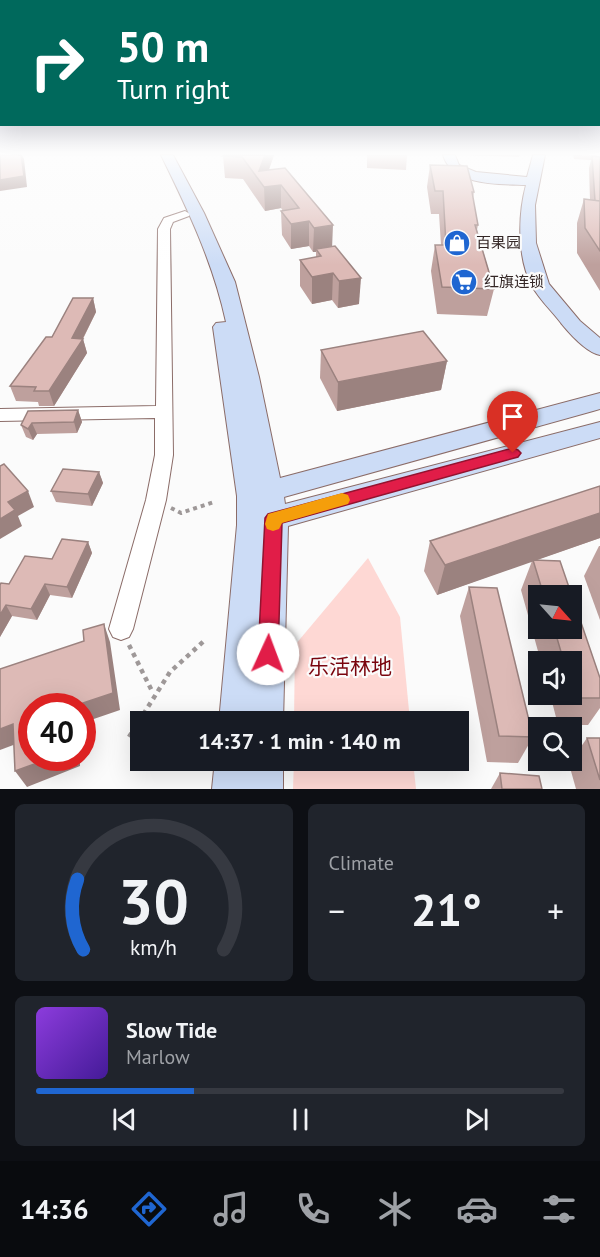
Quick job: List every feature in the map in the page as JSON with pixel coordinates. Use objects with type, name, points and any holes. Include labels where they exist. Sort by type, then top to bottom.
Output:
[{"type":"street","points":[[175,192],[220,312],[259,493]]},
{"type":"street","points":[[186,192],[226,282],[248,377],[262,521],[266,711]]},
{"type":"street","points":[[531,192],[528,205],[528,243],[540,285],[573,325],[600,349]]},
{"type":"street","points":[[121,629],[156,500],[164,455],[164,229],[168,220],[185,214]]},
{"type":"street","points":[[259,493],[585,406],[600,399]]},
{"type":"street","points":[[0,415],[124,415],[164,412]]},
{"type":"street","points":[[262,521],[600,430]]},
{"type":"street","points":[[238,711],[262,521]]},
{"type":"street","points":[[232,789],[233,771]]},
{"type":"street","points":[[263,789],[264,771]]},
{"type":"path","points":[[156,500],[181,513],[214,502]]},
{"type":"path","points":[[121,629],[153,693]]},
{"type":"path","points":[[129,737],[153,693],[190,651],[204,642]]},
{"type":"green space","name":"乐活林地","points":[[368,558],[400,617],[409,711],[294,711],[295,645]]},
{"type":"green space","points":[[294,771],[414,771],[416,789],[293,789]]},
{"type":"building","points":[[286,192],[305,192],[333,225],[314,228],[309,221],[291,224],[281,211],[299,208]]},
{"type":"building","points":[[443,192],[474,192],[472,192],[478,225],[475,225],[494,289],[442,287],[435,245],[446,245]]},
{"type":"building","points":[[594,192],[600,192],[600,201],[595,201]]},
{"type":"building","points":[[584,199],[600,201],[600,251],[585,228]]},
{"type":"building","points":[[335,246],[361,278],[339,281],[333,273],[312,277],[300,260],[321,256],[316,249]]},
{"type":"building","points":[[73,298],[93,298],[72,338],[83,339],[49,391],[34,391],[36,387],[10,386],[46,337],[52,337]]},
{"type":"building","points":[[423,331],[447,361],[338,382],[321,350]]},
{"type":"building","points":[[78,410],[74,422],[32,423],[28,429],[21,425],[28,411]]},
{"type":"building","points":[[4,464],[28,491],[8,502],[15,510],[0,519],[0,466]]},
{"type":"building","points":[[63,469],[99,472],[88,494],[51,491]]},
{"type":"building","points":[[600,486],[600,513],[445,565],[430,541]]},
{"type":"building","points":[[62,539],[88,542],[67,587],[45,584],[31,609],[6,605],[0,615],[1,583],[9,584],[25,556],[52,559]]},
{"type":"building","points":[[533,560],[560,561],[568,585],[541,585]]},
{"type":"building","points":[[469,587],[497,588],[528,717],[528,737],[499,736]]},
{"type":"building","points":[[104,624],[113,693],[96,699],[96,693],[18,693],[18,770],[15,771],[13,724],[0,729],[0,669],[84,641],[83,630]]},
{"type":"building","points":[[582,625],[600,678],[600,698],[582,698],[582,651],[561,651],[557,639],[582,639]]},
{"type":"building","points":[[587,738],[600,738],[600,780]]},
{"type":"building","points":[[500,773],[539,776],[542,789],[502,789]]},
{"type":"slow traffic","points":[[273,524],[274,518],[342,500]]},
{"type":"place","name":"百果园","points":[[457,243]]},
{"type":"place","name":"红旗连锁","points":[[464,282]]},
{"type":"route","points":[[268,654],[274,518],[513,453]]}]
